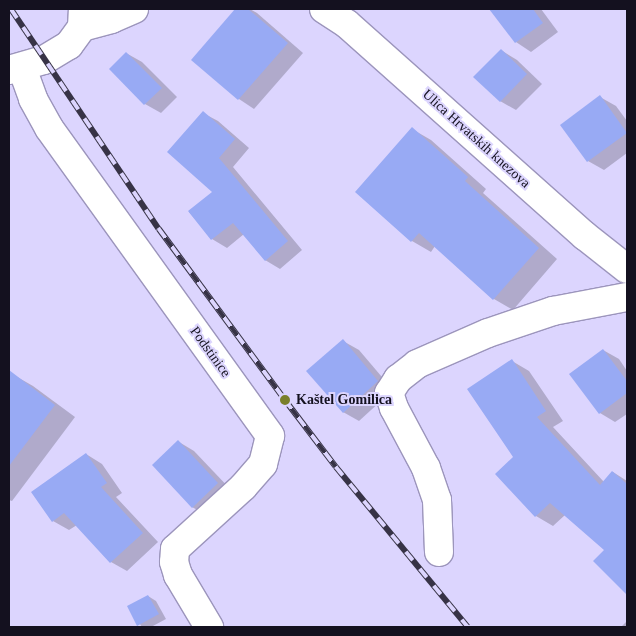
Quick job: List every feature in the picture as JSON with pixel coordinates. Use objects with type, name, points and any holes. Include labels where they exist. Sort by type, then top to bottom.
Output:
[{"type":"street","points":[[15,69],[44,60],[70,45],[82,18],[111,19],[134,9]]},
{"type":"street","name":"Ulica Hrvatskih knezova","points":[[324,9],[347,24],[585,236],[627,270]]},
{"type":"street","name":"Podstinice","points":[[15,69],[49,128],[270,436],[263,464],[243,487],[175,549],[174,562],[178,575],[209,627]]},
{"type":"street","points":[[439,552],[437,500],[426,468],[394,408],[389,393],[398,379],[417,364],[488,334],[553,311],[627,297]]},
{"type":"building","points":[[235,9],[248,9],[288,43],[238,100],[191,60]]},
{"type":"building","points":[[489,9],[533,9],[543,23],[515,43]]},
{"type":"building","points":[[501,49],[527,74],[500,102],[473,77]]},
{"type":"building","points":[[126,52],[162,88],[144,105],[109,69]]},
{"type":"building","points":[[600,95],[627,133],[587,162],[560,125]]},
{"type":"building","points":[[203,111],[235,139],[219,158],[288,241],[265,261],[233,223],[211,240],[188,211],[212,192],[167,152]]},
{"type":"building","points":[[412,127],[468,177],[465,181],[539,248],[493,300],[419,233],[411,242],[355,192]]},
{"type":"building","points":[[343,339],[378,381],[343,413],[306,371]]},
{"type":"building","points":[[603,349],[627,381],[627,393],[599,414],[569,374]]},
{"type":"building","points":[[512,359],[546,411],[537,417],[600,485],[612,471],[627,484],[627,595],[593,561],[604,550],[550,503],[535,517],[495,474],[513,457],[467,389]]},
{"type":"building","points":[[9,370],[55,405],[9,466]]},
{"type":"building","points":[[178,440],[218,483],[192,508],[152,465]]},
{"type":"building","points":[[86,453],[107,483],[101,487],[143,533],[110,563],[64,513],[52,522],[31,492]]},
{"type":"building","points":[[148,595],[159,614],[137,626],[127,606]]},
{"type":"railway","points":[[11,9],[159,229],[285,400],[336,467],[468,627]]},
{"type":"place","name":"Kaštel Gomilica","points":[[285,400]]}]
